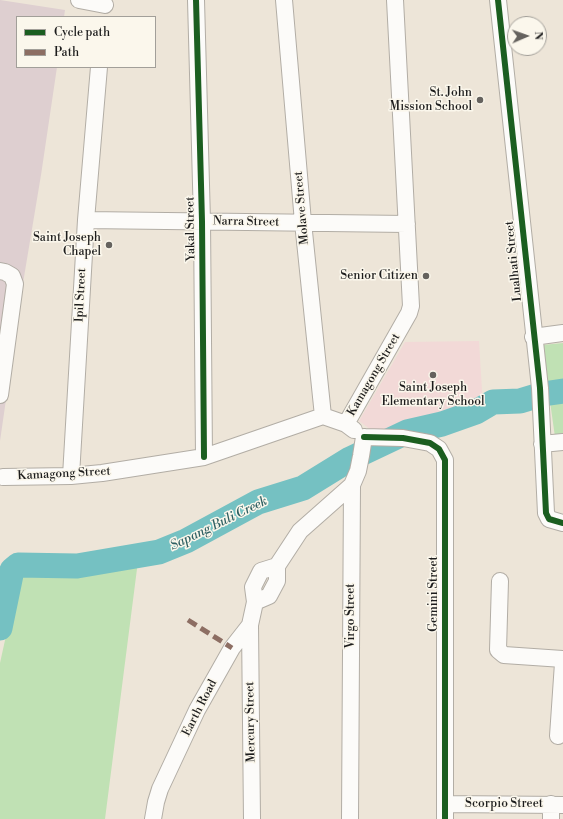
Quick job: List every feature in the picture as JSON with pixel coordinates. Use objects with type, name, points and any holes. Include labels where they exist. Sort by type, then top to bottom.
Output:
[{"type":"street","points":[[79,0],[105,7]]},
{"type":"street","name":"Yakal Street","points":[[196,0],[202,221],[204,458]]},
{"type":"street","name":"Molave Street","points":[[284,0],[303,222],[323,416]]},
{"type":"street","name":"Kamagong Street","points":[[2,477],[71,476],[204,458],[323,416],[346,424],[409,313],[411,306],[395,0]]},
{"type":"street","name":"Lualhati Street","points":[[498,0],[533,337],[540,388],[546,513],[556,521]]},
{"type":"street","name":"Ipil Street","points":[[71,476],[86,220],[100,68]]},
{"type":"street","name":"Narra Street","points":[[86,220],[407,224]]},
{"type":"street","points":[[0,271],[6,272],[12,276],[15,284],[0,396]]},
{"type":"street","points":[[533,337],[563,332]]},
{"type":"street","points":[[346,424],[363,447]]},
{"type":"street","name":"Gemini Street","points":[[363,447],[396,438],[430,443],[439,449],[445,460],[445,811]]},
{"type":"street","points":[[542,444],[563,442]]},
{"type":"street","name":"Virgo Street","points":[[350,819],[352,485],[363,447]]},
{"type":"street","name":"Earth Road","points":[[153,819],[157,796],[197,710],[232,648],[250,625],[255,602],[253,587],[262,571],[277,566],[300,532],[352,485]]},
{"type":"street","points":[[500,581],[498,650],[504,655],[563,659]]},
{"type":"street","name":"Mercury Street","points":[[250,625],[252,819]]},
{"type":"street","points":[[558,736],[563,663]]},
{"type":"street","name":"Scorpio Street","points":[[445,811],[555,809]]},
{"type":"shaded area","points":[[0,0],[65,10],[64,16],[16,16],[16,68],[57,68],[0,441]]},
{"type":"shaded area","name":"Saint Joseph Elementary School","points":[[479,341],[483,407],[447,418],[389,431],[371,430],[359,421],[405,342]]},
{"type":"green space","points":[[563,343],[563,436],[555,437],[542,345]]},
{"type":"green space","points":[[138,561],[105,819],[0,819],[0,663],[20,572],[91,570]]},
{"type":"waterway","name":"Sapang Buli Creek","points":[[0,628],[12,570],[18,565],[77,566],[159,552],[186,541],[258,502],[303,488],[350,459],[407,432],[442,424],[476,412],[493,402],[520,401],[543,394],[563,391]]},
{"type":"marked path","points":[[188,620],[232,648]]},
{"type":"cycle path","points":[[196,0],[202,221],[204,457]]},
{"type":"cycle path","points":[[498,0],[540,388],[546,513],[549,519],[563,523]]},
{"type":"cycle path","points":[[364,437],[403,438],[430,443],[439,449],[445,460],[445,819]]},
{"type":"place","name":"St. John Mission School","points":[[480,100]]},
{"type":"place","name":"Saint Joseph Chapel","points":[[109,245]]},
{"type":"place","name":"Senior Citizen","points":[[426,276]]},
{"type":"place","name":"Saint Joseph Elementary School","points":[[433,375]]}]
